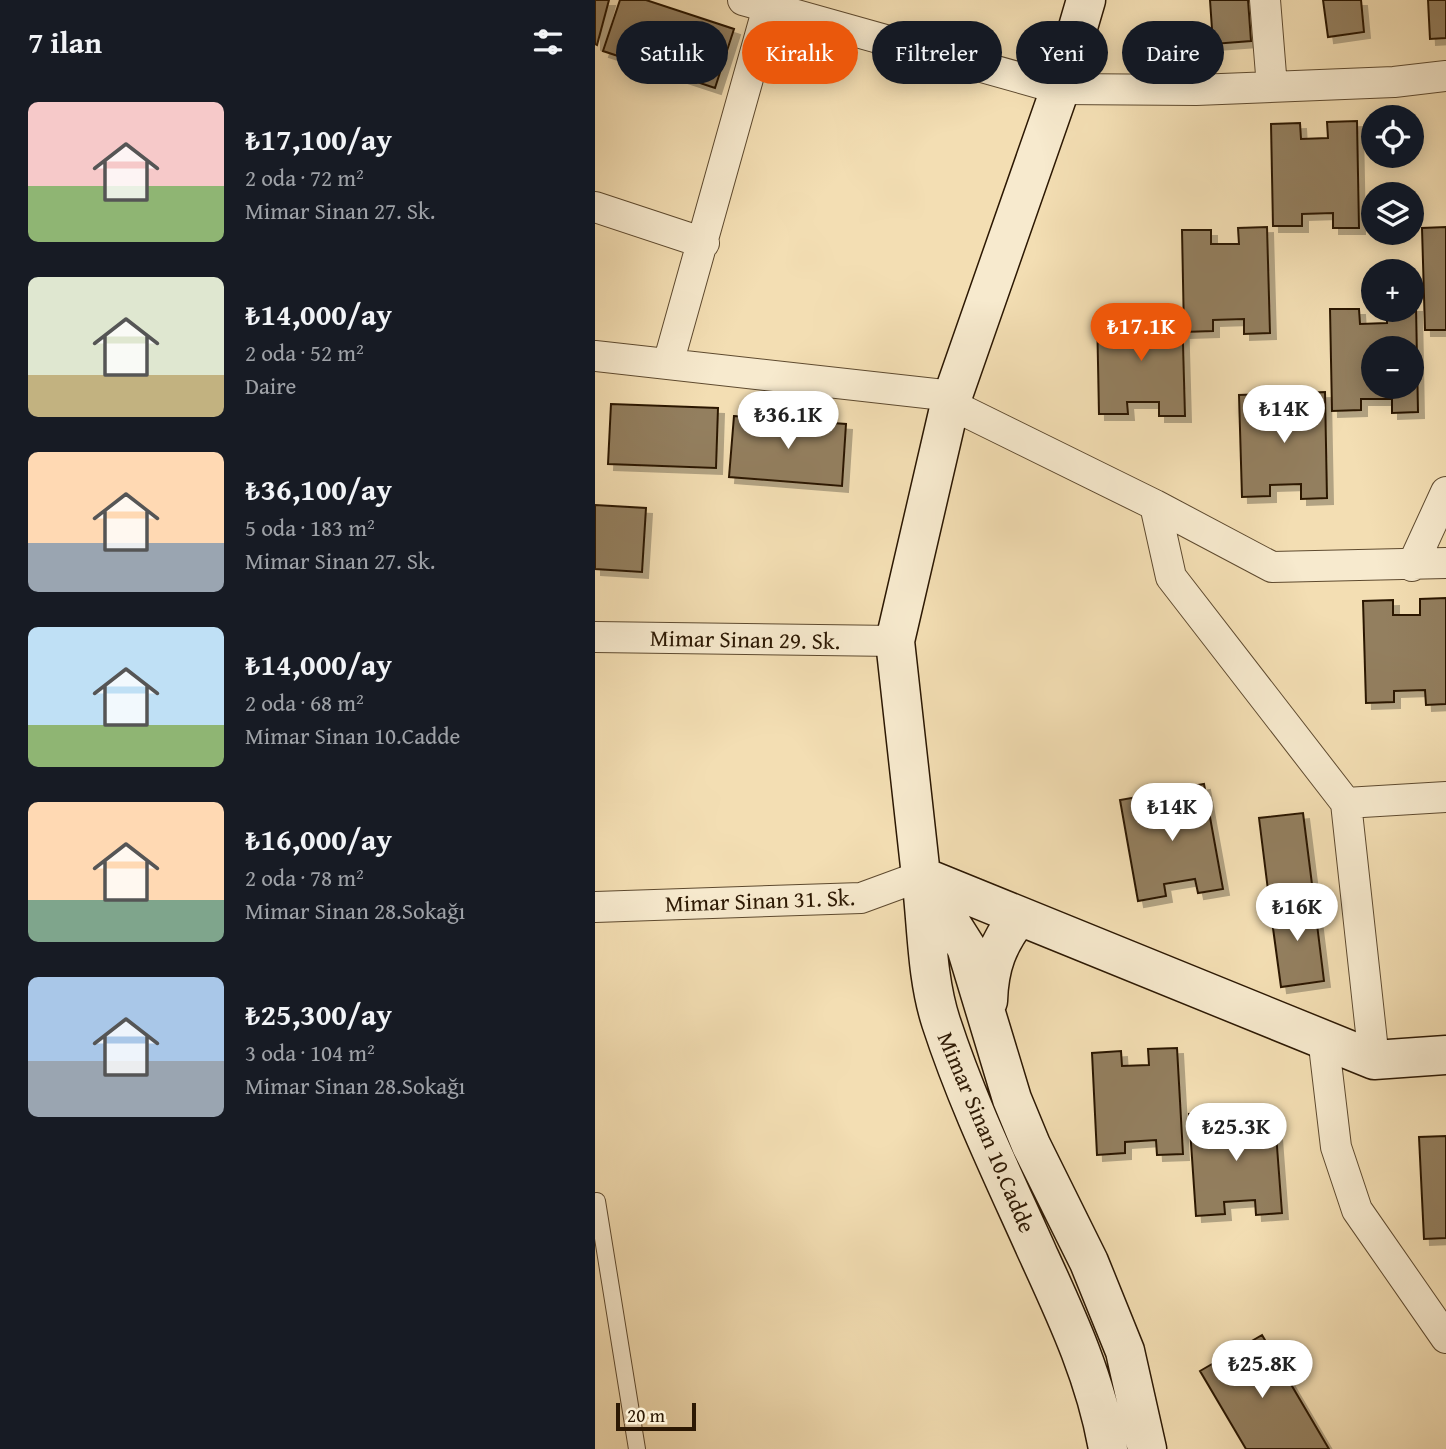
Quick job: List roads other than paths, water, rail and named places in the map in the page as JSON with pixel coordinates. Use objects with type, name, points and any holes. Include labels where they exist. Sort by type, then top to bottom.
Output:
[{"type":"street","points":[[1086,0],[1060,89],[951,400],[895,641],[921,876],[1374,1060],[1446,1055]]},
{"type":"street","points":[[1265,0],[1272,88]]},
{"type":"street","points":[[668,364],[704,243],[760,3],[1060,89],[1272,88],[1394,82],[1446,76]]},
{"type":"street","points":[[595,207],[704,243]]},
{"type":"street","points":[[595,356],[951,400],[1272,567],[1412,566],[1446,563]]},
{"type":"street","points":[[1412,566],[1446,492]]},
{"type":"street","points":[[1155,505],[1171,577],[1346,803],[1374,1060]]},
{"type":"street","name":"Mimar Sinan 29. Sk.","points":[[595,637],[895,641]]},
{"type":"street","points":[[1346,803],[1446,797]]},
{"type":"street","name":"Mimar Sinan 31. Sk.","points":[[595,907],[861,898],[921,876]]},
{"type":"street","name":"Mimar Sinan 10.Cadde","points":[[921,876],[966,947],[987,1020],[1031,1145],[1089,1262],[1125,1351],[1147,1449]]},
{"type":"street","name":"Mimar Sinan 10.Cadde","points":[[921,876],[929,956],[940,1020],[977,1118],[1078,1340],[1101,1412],[1108,1449]]},
{"type":"street","points":[[987,1020],[988,976],[995,950],[1019,916]]},
{"type":"street","points":[[1322,1037],[1336,1147],[1357,1210],[1446,1338]]},
{"type":"lane","points":[[597,1201],[637,1449]]}]
